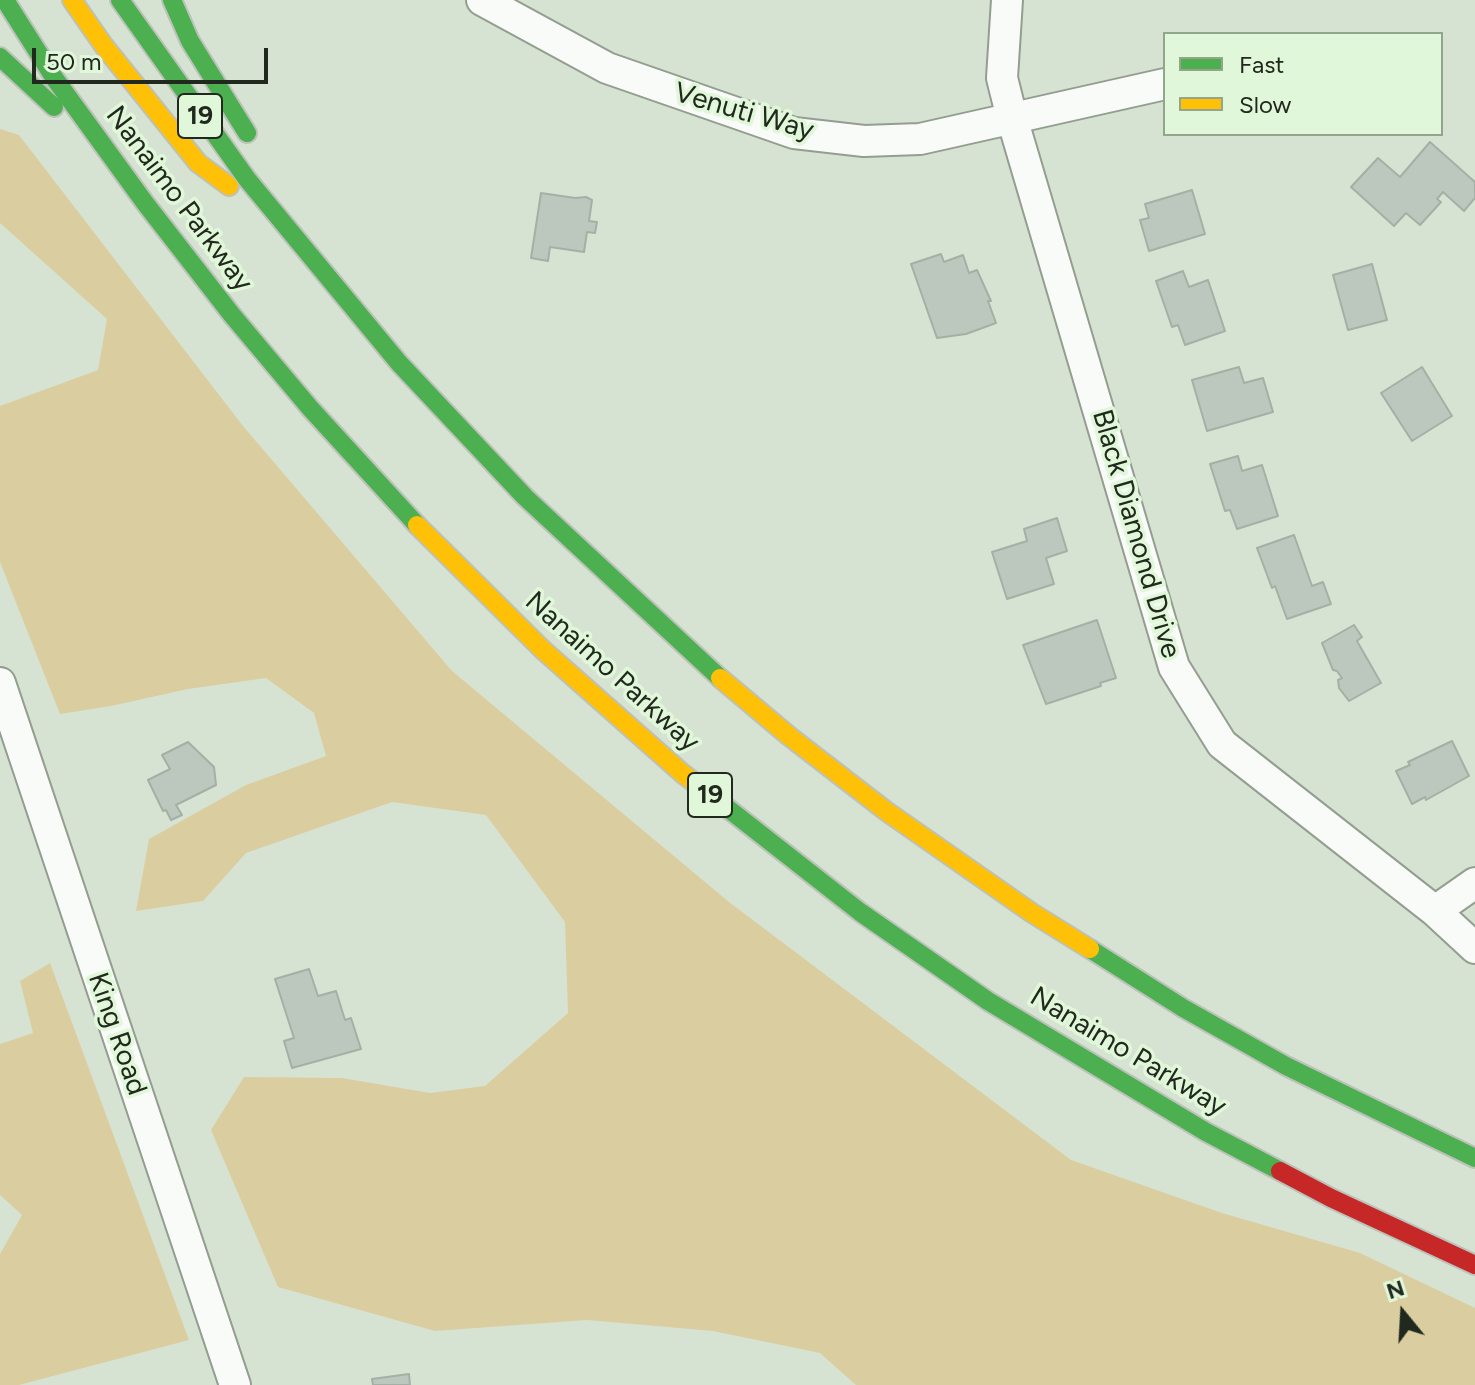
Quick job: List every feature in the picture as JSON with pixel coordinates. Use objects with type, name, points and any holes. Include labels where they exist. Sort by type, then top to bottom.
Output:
[{"type":"highway","name":"Nanaimo Parkway","points":[[5,0],[55,79],[172,240],[310,408],[409,517],[543,650],[682,773],[860,912],[988,1001],[1206,1132],[1331,1198],[1475,1265]]},
{"type":"highway","points":[[72,0],[104,46],[198,163],[285,228]]},
{"type":"highway","name":"19","points":[[120,0],[212,133],[285,228],[399,363],[525,497],[656,622],[789,736],[886,811],[984,880],[1145,984],[1286,1066],[1475,1158]]},
{"type":"highway","points":[[172,0],[190,41],[250,138],[285,228]]},
{"type":"highway","points":[[0,57],[61,113],[98,138]]},
{"type":"street","name":"Venuti Way","points":[[482,0],[607,68],[794,133],[864,141],[920,139],[1163,84]]},
{"type":"street","name":"Black Diamond Drive","points":[[1007,0],[1002,78],[1012,118],[1174,667],[1222,744],[1435,911],[1475,948]]},
{"type":"street","name":"King Road","points":[[0,683],[235,1385]]},
{"type":"street","points":[[1435,911],[1475,883]]},
{"type":"shaded area","points":[[0,129],[19,135],[243,426],[452,671],[729,902],[1071,1160],[1222,1213],[1360,1253],[1475,1308],[1475,1385],[856,1385],[820,1353],[713,1331],[587,1320],[435,1331],[278,1287],[211,1130],[244,1077],[342,1078],[430,1093],[485,1086],[568,1013],[565,922],[486,815],[392,802],[246,853],[203,901],[136,911],[149,839],[246,785],[326,756],[314,713],[266,678],[188,689],[60,714],[0,562],[0,406],[98,370],[107,319],[0,223]]},
{"type":"shaded area","points":[[50,963],[189,1340],[19,1385],[0,1385],[0,1254],[22,1215],[0,1195],[0,1044],[33,1033],[20,981]]},
{"type":"building","points":[[1430,142],[1475,182],[1475,198],[1464,211],[1443,192],[1437,199],[1441,202],[1420,225],[1406,213],[1394,226],[1351,187],[1378,158],[1400,177]]},
{"type":"building","points":[[1192,190],[1205,234],[1149,251],[1140,220],[1149,218],[1145,204]]},
{"type":"building","points":[[541,193],[592,200],[589,221],[597,222],[595,233],[587,232],[584,252],[550,247],[548,261],[531,258]]},
{"type":"building","points":[[941,254],[944,262],[963,255],[969,273],[977,270],[991,301],[988,301],[996,323],[966,334],[937,338],[911,264]]},
{"type":"building","points":[[1372,264],[1387,320],[1348,330],[1333,275]]},
{"type":"building","points":[[1183,271],[1189,287],[1208,280],[1225,331],[1185,345],[1178,325],[1172,327],[1156,281]]},
{"type":"building","points":[[1239,367],[1244,383],[1263,378],[1273,412],[1207,431],[1192,380]]},
{"type":"building","points":[[1422,367],[1452,416],[1412,441],[1381,393]]},
{"type":"building","points":[[1238,456],[1242,471],[1262,465],[1278,516],[1237,529],[1230,510],[1225,511],[1210,464]]},
{"type":"building","points":[[1057,518],[1067,551],[1046,558],[1054,584],[1007,599],[992,552],[1027,541],[1024,529]]},
{"type":"building","points":[[1294,535],[1312,586],[1323,582],[1331,604],[1287,619],[1257,548]]},
{"type":"building","points":[[1097,620],[1116,678],[1046,704],[1023,645]]},
{"type":"building","points":[[1354,625],[1362,637],[1357,641],[1381,683],[1349,701],[1339,688],[1338,680],[1342,678],[1333,670],[1322,643]]},
{"type":"building","points":[[1452,741],[1469,776],[1426,800],[1425,797],[1412,804],[1396,771]]},
{"type":"building","points":[[188,742],[214,767],[216,785],[176,805],[182,815],[171,820],[166,810],[163,811],[148,780],[170,769],[162,755]]},
{"type":"building","points":[[309,969],[318,996],[336,991],[345,1020],[351,1018],[361,1049],[292,1068],[284,1041],[294,1038],[275,979]]},
{"type":"building","points":[[409,1374],[410,1385],[373,1385],[372,1379]]},
{"type":"traffic: fast","points":[[5,0],[55,79],[232,315],[310,408],[417,525]]},
{"type":"traffic: fast","points":[[120,0],[247,179],[399,363],[525,497],[720,678]]},
{"type":"traffic: fast","points":[[172,0],[190,41],[247,133]]},
{"type":"traffic: fast","points":[[0,57],[54,107]]},
{"type":"traffic: fast","points":[[717,800],[860,912],[988,1001],[1206,1132],[1280,1171]]},
{"type":"traffic: fast","points":[[1090,949],[1183,1008],[1286,1066],[1475,1158]]},
{"type":"traffic: slow","points":[[72,0],[104,46],[198,163],[229,186]]},
{"type":"traffic: slow","points":[[417,525],[543,650],[682,773],[717,800]]},
{"type":"traffic: slow","points":[[720,678],[886,811],[1032,913],[1090,949]]},
{"type":"traffic: jam","points":[[1280,1171],[1475,1265]]}]
